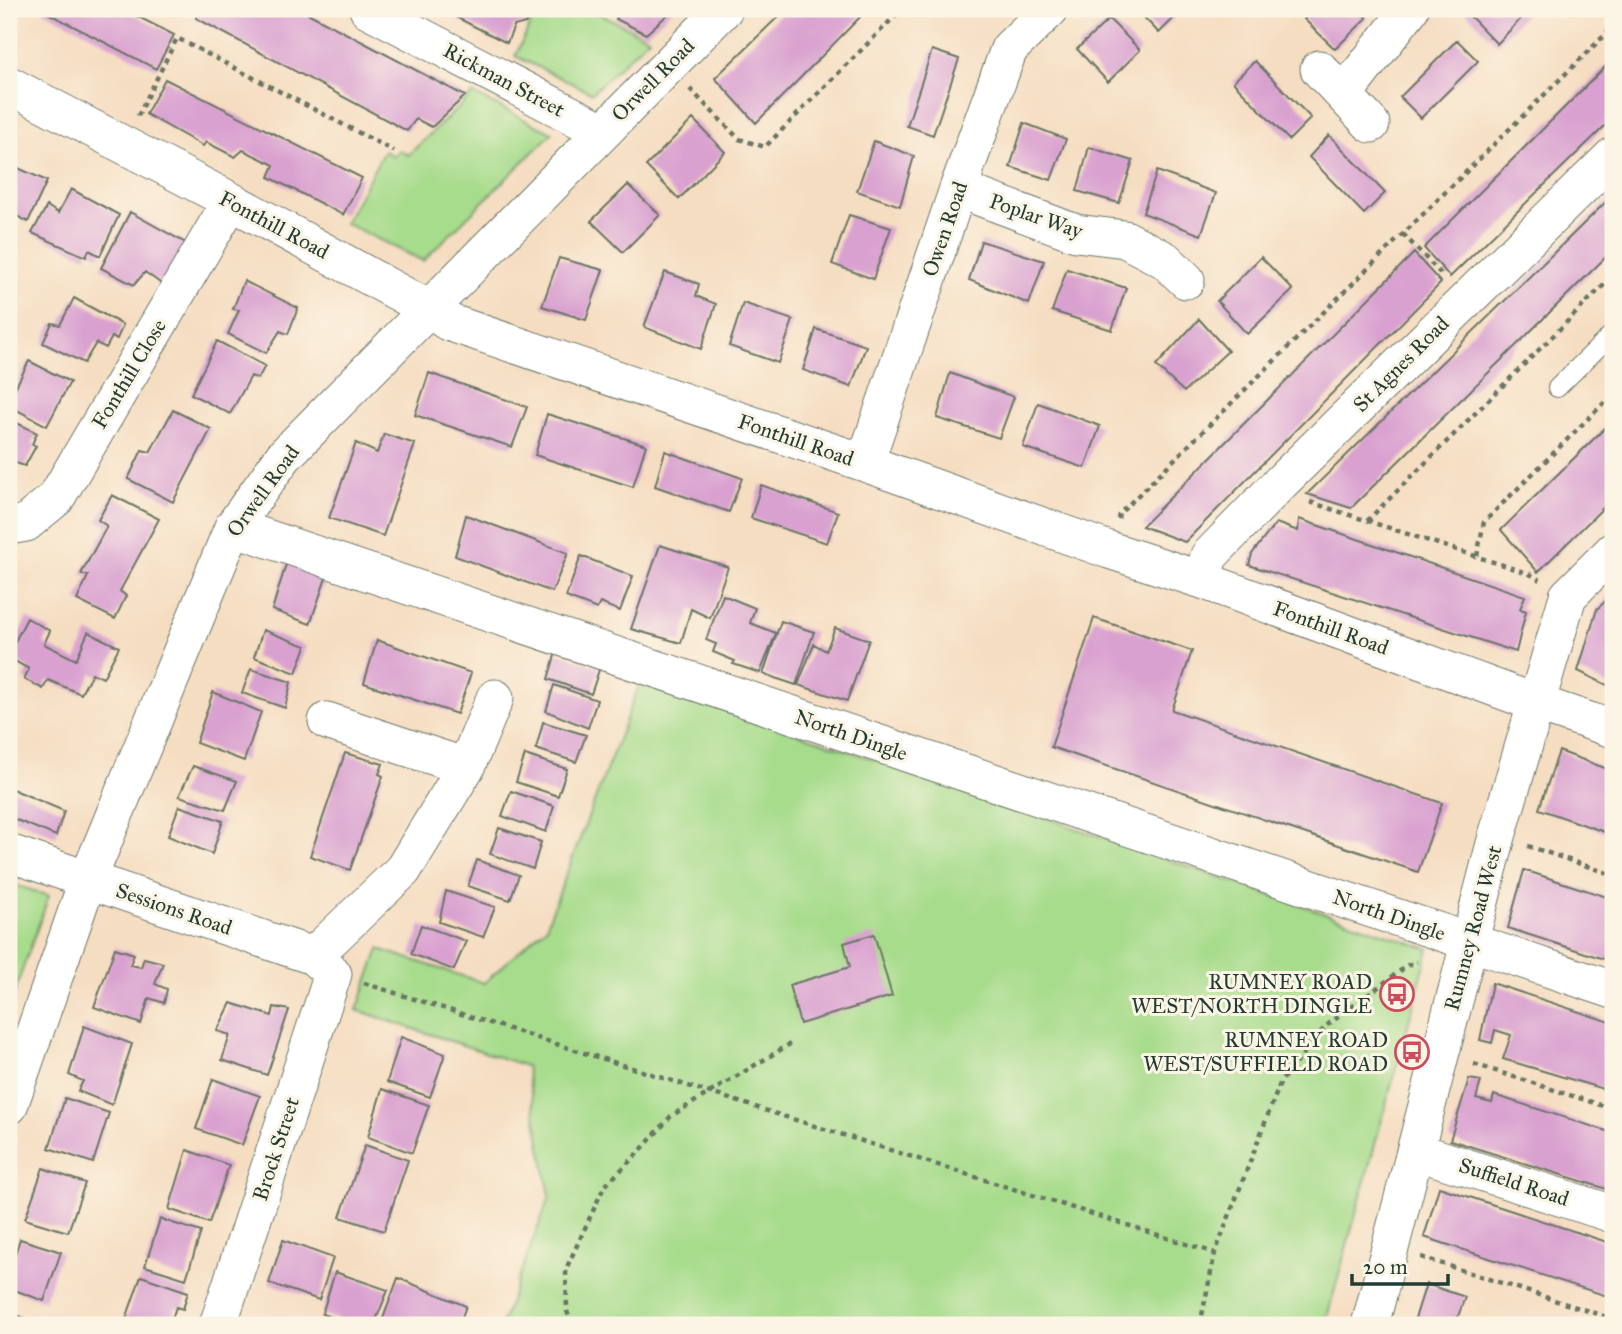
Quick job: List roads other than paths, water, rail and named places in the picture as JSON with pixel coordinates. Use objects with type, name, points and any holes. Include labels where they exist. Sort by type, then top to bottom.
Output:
[{"type":"street","name":"Rickman Street","points":[[368,9],[602,131]]},
{"type":"street","name":"Orwell Road","points":[[9,1106],[88,880],[233,527],[284,456],[724,9]]},
{"type":"street","name":"Owen Road","points":[[865,463],[958,189],[1009,49],[1050,9]]},
{"type":"street","points":[[1371,124],[1331,81],[1410,9]]},
{"type":"street","name":"Fonthill Road","points":[[9,85],[231,201],[448,322],[865,463],[1109,551],[1202,580],[1613,729]]},
{"type":"street","name":"St Agnes Road","points":[[1202,580],[1209,556],[1281,481],[1613,156]]},
{"type":"street","name":"Poplar Way","points":[[958,189],[1076,233],[1125,239],[1165,260],[1186,280]]},
{"type":"street","name":"Fonthill Close","points":[[9,526],[26,523],[56,498],[231,201]]},
{"type":"street","name":"North Dingle","points":[[233,527],[1613,990]]},
{"type":"street","name":"Rumney Road West","points":[[1370,1325],[1497,836],[1568,596],[1613,551]]},
{"type":"street","points":[[323,965],[403,870],[466,767],[495,698]]},
{"type":"street","points":[[327,721],[466,767]]},
{"type":"street","name":"Sessions Road","points":[[9,853],[323,965]]},
{"type":"street","name":"Brock Street","points":[[218,1325],[323,965]]},
{"type":"street","name":"Suffield Road","points":[[1415,1151],[1613,1214]]},
{"type":"lane","points":[[1557,388],[1613,333]]},
{"type":"place","name":"RUMNEY ROAD WEST/NORTH DINGLE","points":[[1397,994]]},
{"type":"place","name":"RUMNEY ROAD WEST/SUFFIELD ROAD","points":[[1412,1052]]}]
